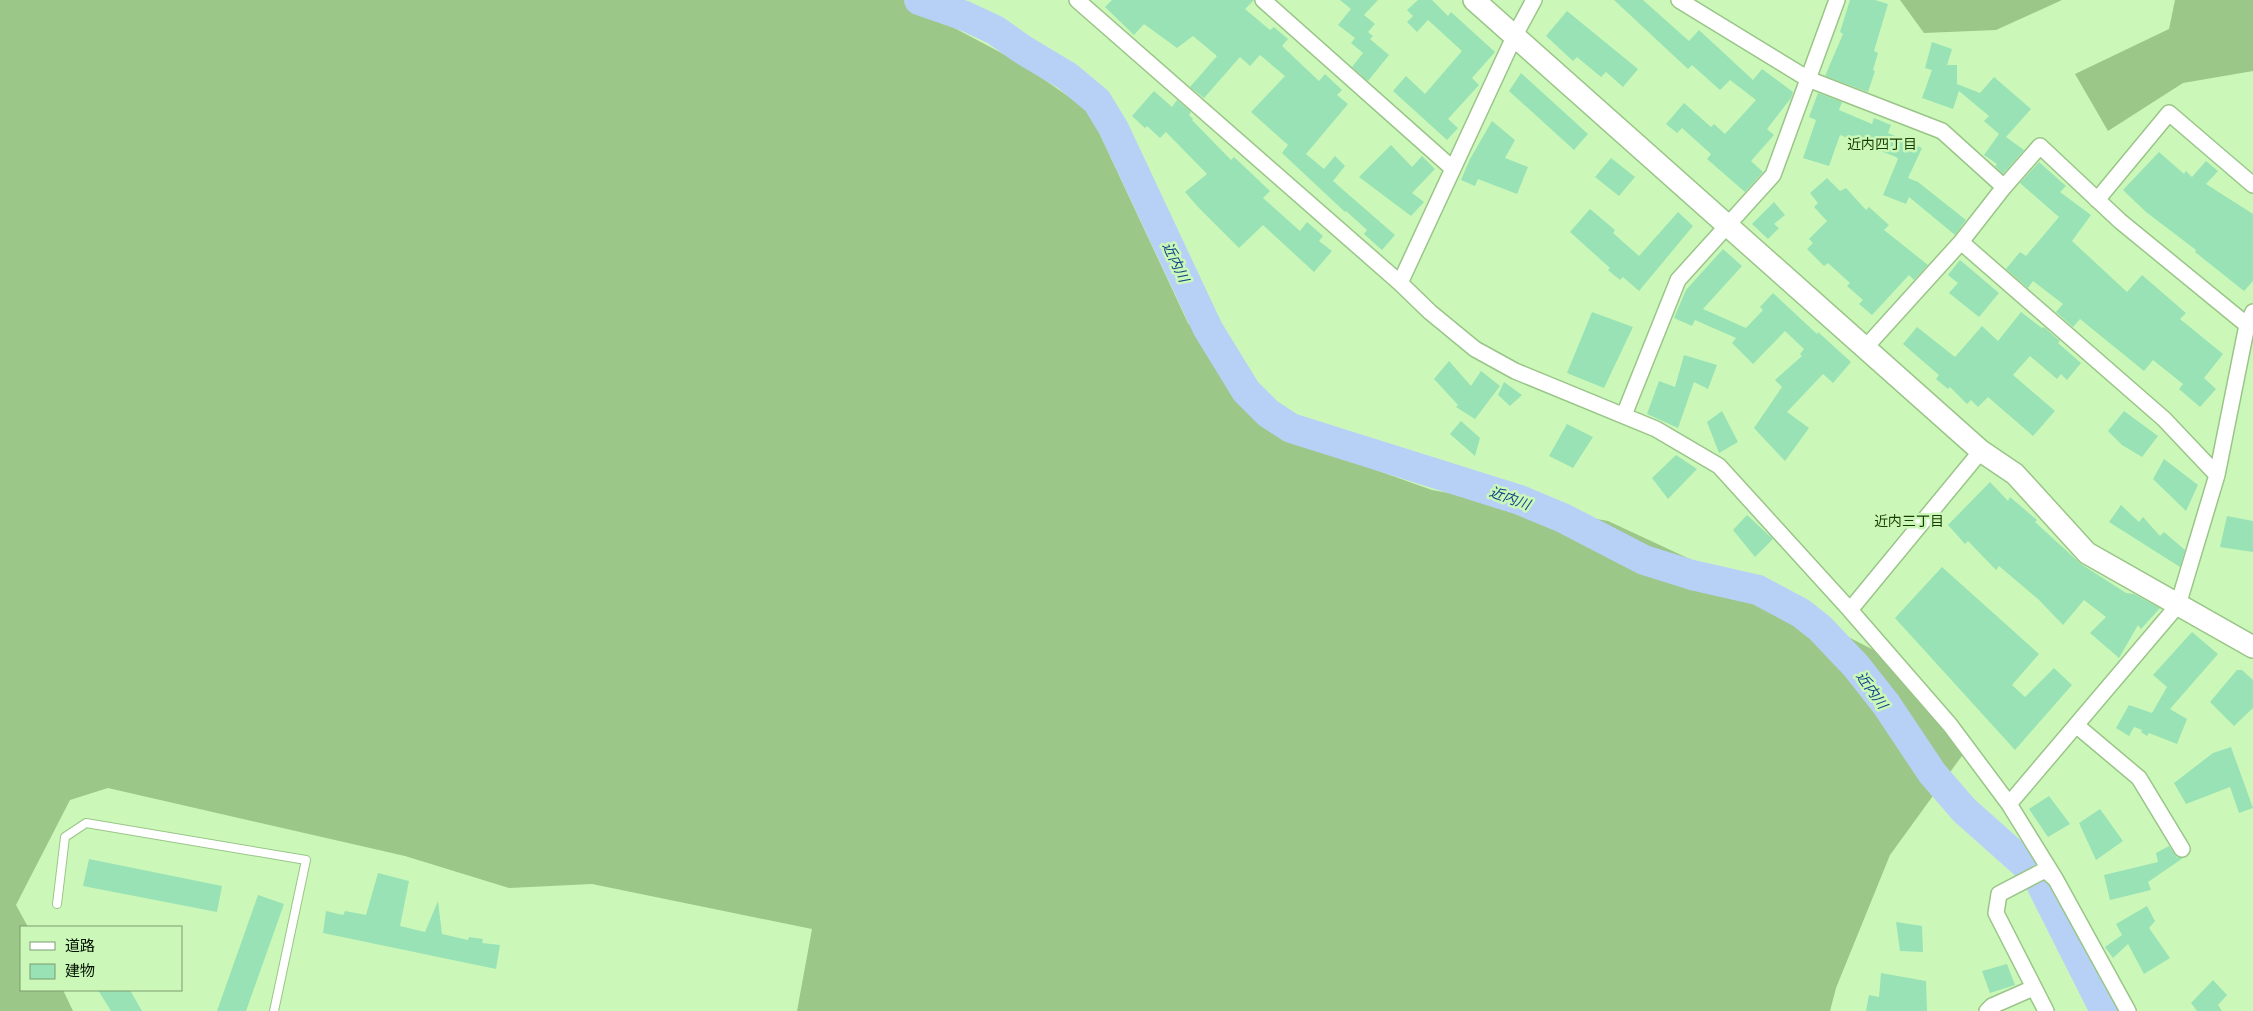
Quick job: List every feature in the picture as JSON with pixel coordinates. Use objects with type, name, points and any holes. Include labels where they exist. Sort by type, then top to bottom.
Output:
[{"type":"street","points":[[1077,0],[1400,283],[1430,312],[1475,349],[1515,371],[1656,428],[1719,466],[1850,610],[1950,725],[2008,804],[2128,1011]]},
{"type":"street","points":[[1263,0],[1452,168]]},
{"type":"street","points":[[1474,0],[1981,451],[2015,474],[2087,553],[2253,647]]},
{"type":"street","points":[[1400,283],[1452,168],[1515,35],[1534,0]]},
{"type":"street","points":[[1679,0],[1808,79],[1942,131],[2004,187]]},
{"type":"street","points":[[1624,415],[1678,280],[1773,174],[1837,0]]},
{"type":"street","points":[[2097,200],[2169,113],[2253,184]]},
{"type":"street","points":[[1865,348],[1961,242],[2004,187],[2040,146],[2120,221],[2250,319],[2217,475],[2178,605],[2008,804]]},
{"type":"street","points":[[1961,242],[2164,419],[2217,475]]},
{"type":"street","points":[[1850,610],[1981,451]]},
{"type":"street","points":[[2076,725],[2139,778],[2182,849]]},
{"type":"street","points":[[2046,1011],[1996,913],[1999,894],[2050,875]]},
{"type":"street","points":[[1987,1011],[1992,1006],[2034,988]]},
{"type":"lane","points":[[57,904],[66,837],[86,823],[306,860],[274,1011]]},
{"type":"green space","points":[[0,0],[918,0],[945,23],[1022,64],[1089,111],[1188,323],[1286,438],[1432,490],[1608,521],[1763,593],[1893,660],[1964,753],[1890,855],[1836,988],[1830,1011],[797,1011],[812,929],[592,884],[509,888],[405,856],[108,788],[70,800],[16,905],[27,926],[20,926],[20,991],[63,991],[73,1011],[0,1011]]},
{"type":"green space","points":[[1900,0],[2062,0],[1996,30],[1924,33]]},
{"type":"green space","points":[[2175,0],[2253,0],[2253,71],[2183,83],[2108,131],[2075,74],[2169,29]]},
{"type":"building","points":[[1112,0],[1254,0],[1245,9],[1270,30],[1274,27],[1288,39],[1282,46],[1319,81],[1325,74],[1342,90],[1337,95],[1348,104],[1306,154],[1324,169],[1335,156],[1345,166],[1333,181],[1395,235],[1382,250],[1364,234],[1367,230],[1282,153],[1288,145],[1251,112],[1285,76],[1260,55],[1250,66],[1240,57],[1204,98],[1190,87],[1217,56],[1193,36],[1177,48],[1144,24],[1134,35],[1105,7]]},
{"type":"building","points":[[1340,0],[1378,0],[1364,15],[1375,24],[1368,32],[1373,36],[1370,39],[1389,55],[1368,81],[1352,67],[1363,53],[1351,43],[1355,38],[1338,25],[1351,9]]},
{"type":"building","points":[[1418,0],[1432,0],[1448,16],[1451,12],[1495,52],[1472,78],[1479,85],[1448,119],[1458,128],[1447,140],[1393,91],[1406,76],[1425,94],[1462,51],[1428,20],[1417,32],[1407,22],[1413,16],[1407,10]]},
{"type":"building","points":[[1614,0],[1643,0],[1689,41],[1699,30],[1753,80],[1762,69],[1793,92],[1791,98],[1767,129],[1774,135],[1751,161],[1763,172],[1745,192],[1707,159],[1711,154],[1682,128],[1677,133],[1666,124],[1684,103],[1711,127],[1714,124],[1725,134],[1756,100],[1730,80],[1720,90],[1692,65],[1688,69]]},
{"type":"building","points":[[1850,0],[1875,0],[1888,4],[1874,51],[1878,53],[1873,70],[1875,71],[1868,92],[1825,76],[1843,34],[1840,32]]},
{"type":"building","points":[[1567,11],[1638,69],[1623,87],[1606,72],[1601,77],[1577,57],[1573,61],[1546,36]]},
{"type":"building","points":[[1932,42],[1952,49],[1947,65],[1957,65],[1957,84],[1980,93],[1994,77],[2031,109],[2006,137],[2024,150],[2003,174],[1995,166],[1997,164],[1984,155],[1999,134],[1984,121],[1989,116],[1959,91],[1953,109],[1922,98],[1932,70],[1925,68]]},
{"type":"building","points":[[1521,73],[1588,134],[1574,150],[1509,91]]},
{"type":"building","points":[[1154,91],[1172,107],[1177,100],[1191,112],[1189,115],[1192,120],[1231,160],[1234,157],[1270,191],[1263,198],[1300,231],[1307,222],[1323,236],[1319,241],[1332,251],[1314,272],[1263,225],[1239,248],[1198,207],[1185,192],[1207,174],[1166,132],[1160,138],[1132,116]]},
{"type":"building","points":[[1818,93],[1842,102],[1839,110],[1872,124],[1874,118],[1891,125],[1888,133],[1922,148],[1908,178],[1918,182],[1966,220],[1955,235],[1909,197],[1906,204],[1883,195],[1898,159],[1896,157],[1840,135],[1829,166],[1803,158],[1816,120],[1809,117]]},
{"type":"building","points":[[1492,121],[1515,140],[1505,158],[1528,167],[1517,194],[1478,179],[1475,186],[1461,180],[1470,159]]},
{"type":"building","points":[[1391,145],[1412,167],[1422,156],[1435,169],[1412,193],[1424,202],[1411,216],[1359,177]]},
{"type":"building","points":[[2159,152],[2184,174],[2186,171],[2192,177],[2206,161],[2218,171],[2206,184],[2253,214],[2253,281],[2244,291],[2195,252],[2196,250],[2146,212],[2123,190]]},
{"type":"building","points":[[1611,158],[1635,177],[1619,196],[1595,177]]},
{"type":"building","points":[[2039,162],[2066,186],[2060,192],[2091,215],[2072,241],[2127,292],[2142,275],[2186,313],[2180,319],[2223,354],[2204,378],[2216,389],[2200,407],[2179,389],[2183,384],[2153,360],[2144,371],[2080,319],[2073,327],[2056,312],[2063,304],[2033,281],[2028,288],[2006,269],[2020,252],[2026,256],[2059,217],[2020,183]]},
{"type":"building","points":[[1827,178],[1840,191],[1846,188],[1866,210],[1869,207],[1889,225],[1884,230],[1928,265],[1914,280],[1909,275],[1872,315],[1859,304],[1863,300],[1847,286],[1850,283],[1828,263],[1824,266],[1807,249],[1813,243],[1809,239],[1827,221],[1814,207],[1818,203],[1810,193]]},
{"type":"building","points":[[1774,202],[1785,215],[1774,224],[1779,228],[1768,239],[1752,224]]},
{"type":"building","points":[[1590,209],[1615,230],[1613,233],[1639,256],[1678,212],[1693,226],[1639,291],[1623,277],[1620,280],[1608,270],[1610,268],[1570,232]]},
{"type":"building","points":[[1723,249],[1742,266],[1703,309],[1746,328],[1763,310],[1760,307],[1773,293],[1817,334],[1818,332],[1851,362],[1833,383],[1823,374],[1787,412],[1809,428],[1785,461],[1754,428],[1782,387],[1775,380],[1802,356],[1800,354],[1804,349],[1785,331],[1753,364],[1732,343],[1736,338],[1695,320],[1692,326],[1674,318],[1686,290]]},
{"type":"building","points":[[1960,260],[1999,293],[1979,317],[1949,293],[1958,283],[1948,275]]},
{"type":"building","points":[[1592,312],[1633,327],[1604,388],[1567,373]]},
{"type":"building","points":[[2021,312],[2042,328],[2044,327],[2060,341],[2058,343],[2081,363],[2067,380],[2061,374],[2057,379],[2030,356],[2013,375],[2055,411],[2033,436],[1988,397],[1978,407],[1971,400],[1967,404],[1950,387],[1948,389],[1936,379],[1939,375],[1903,344],[1917,327],[1955,357],[1982,326],[1998,341]]},
{"type":"building","points":[[1684,355],[1717,365],[1708,389],[1694,382],[1678,428],[1647,414],[1659,381],[1675,387]]},
{"type":"building","points":[[1449,361],[1471,386],[1481,371],[1500,386],[1475,419],[1456,407],[1458,405],[1434,379]]},
{"type":"building","points":[[1504,382],[1522,395],[1510,406],[1498,395]]},
{"type":"building","points":[[1722,411],[1738,442],[1719,453],[1707,422]]},
{"type":"building","points":[[2124,411],[2158,436],[2142,457],[2122,445],[2108,431]]},
{"type":"building","points":[[1461,421],[1480,438],[1475,456],[1450,434]]},
{"type":"building","points":[[1567,424],[1593,437],[1573,468],[1549,456]]},
{"type":"building","points":[[1676,455],[1697,469],[1668,499],[1652,478]]},
{"type":"building","points":[[2164,459],[2198,485],[2186,511],[2153,479]]},
{"type":"building","points":[[1990,482],[2008,501],[2010,497],[2037,520],[2035,522],[2081,564],[2126,593],[2134,594],[2160,608],[2141,629],[2138,625],[2119,658],[2090,633],[2106,617],[2084,600],[2063,625],[2039,600],[1999,566],[1996,570],[1968,541],[1965,544],[1948,525]]},
{"type":"building","points":[[2121,505],[2139,522],[2143,517],[2160,536],[2164,532],[2185,550],[2180,567],[2109,522]]},
{"type":"building","points":[[1747,515],[1773,539],[1755,557],[1733,530]]},
{"type":"building","points":[[2227,516],[2253,521],[2253,552],[2220,547]]},
{"type":"building","points":[[1942,567],[2039,654],[2012,685],[2025,697],[2054,668],[2072,685],[2015,750],[1895,618]]},
{"type":"building","points":[[2192,632],[2218,654],[2170,709],[2187,719],[2177,744],[2149,733],[2147,736],[2141,732],[2142,730],[2134,727],[2129,736],[2116,728],[2129,705],[2152,713],[2167,687],[2153,675]]},
{"type":"building","points":[[2237,670],[2242,670],[2253,680],[2253,708],[2234,726],[2210,702]]},
{"type":"building","points":[[2231,747],[2253,808],[2239,813],[2230,787],[2186,804],[2174,783],[2213,753]]},
{"type":"building","points":[[2049,796],[2070,824],[2048,837],[2029,809]]},
{"type":"building","points":[[2100,809],[2123,841],[2096,860],[2079,823]]},
{"type":"building","points":[[2169,846],[2177,857],[2183,858],[2148,882],[2151,890],[2110,900],[2104,875],[2158,862],[2156,853]]},
{"type":"building","points":[[89,859],[222,886],[217,912],[83,886]]},
{"type":"building","points":[[378,873],[409,881],[400,926],[425,932],[438,901],[442,934],[468,940],[469,937],[483,939],[482,943],[500,945],[496,969],[323,933],[326,911],[343,915],[345,911],[366,915]]},
{"type":"building","points":[[258,895],[284,904],[246,1011],[217,1011]]},
{"type":"building","points":[[2147,906],[2155,921],[2149,928],[2170,958],[2144,974],[2128,944],[2113,958],[2105,947],[2122,935],[2116,924]]},
{"type":"building","points":[[1896,922],[1922,926],[1923,952],[1900,951]]},
{"type":"building","points":[[2007,964],[2015,985],[1990,993],[1982,971]]},
{"type":"building","points":[[1881,973],[1926,981],[1927,1011],[1866,1011],[1869,995],[1879,997]]},
{"type":"building","points":[[2213,980],[2227,995],[2218,1005],[2222,1011],[2197,1011],[2191,1003]]},
{"type":"building","points":[[99,991],[131,991],[142,1011],[111,1011]]},
{"type":"waterway","name":"近内川","points":[[919,0],[965,16],[995,30],[1067,76],[1097,101],[1114,129],[1208,329],[1246,391],[1268,413],[1291,428],[1520,500],[1563,518],[1644,560],[1692,575],[1758,590],[1801,613],[1820,628],[1856,666],[1886,704],[1932,773],[1964,810],[2036,874],[2105,1011]]},
{"type":"district","name":"近内四丁目","points":[[1882,144]]},
{"type":"district","name":"近内三丁目","points":[[1909,521]]}]
